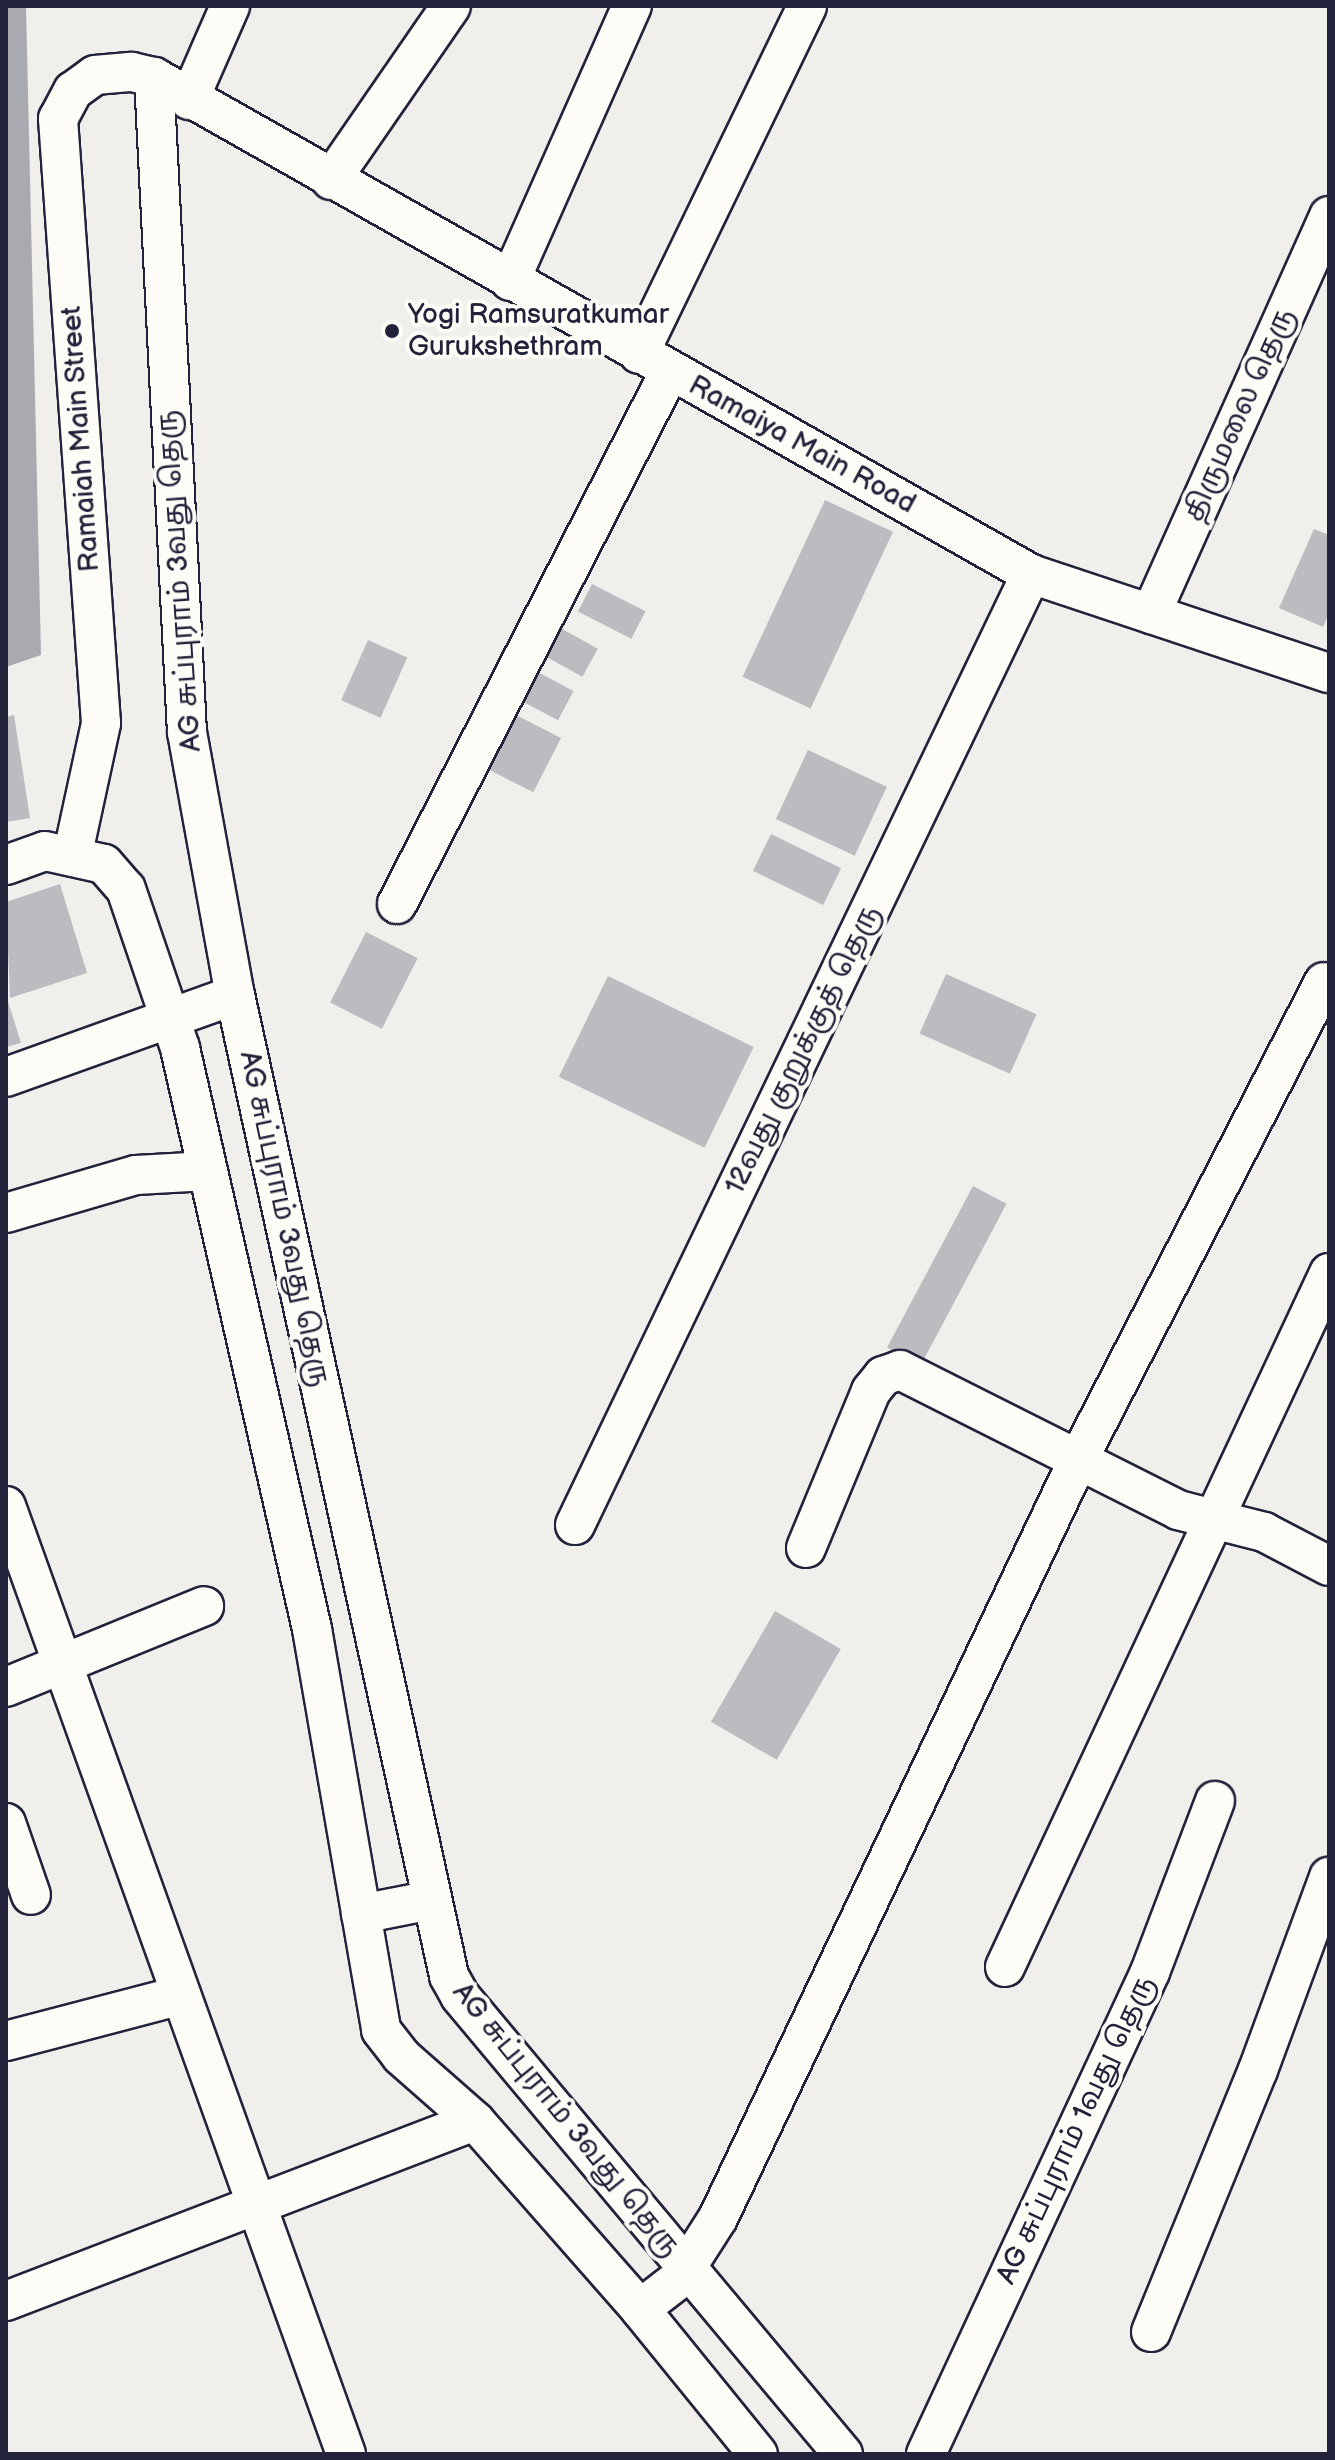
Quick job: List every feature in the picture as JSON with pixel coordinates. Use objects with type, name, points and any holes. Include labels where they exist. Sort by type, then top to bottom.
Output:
[{"type":"street","points":[[189,100],[230,6]]},
{"type":"street","points":[[331,180],[451,6]]},
{"type":"street","points":[[510,281],[632,6]]},
{"type":"street","points":[[397,904],[654,362],[807,6]]},
{"type":"street","name":"Ramaiya Main Road","points":[[127,75],[189,100],[1031,574],[1329,673]]},
{"type":"street","name":"Ramaiah Main Street","points":[[73,853],[101,723],[58,119],[73,91],[127,75]]},
{"type":"street","name":"AG சுப்புராம் 3வது தெரு","points":[[127,75],[187,732],[203,1005],[346,1619],[399,1906],[665,2288]]},
{"type":"street","name":"திருமலை தெரு","points":[[1151,614],[1329,216]]},
{"type":"street","name":"12வது குறுக்குத் தெரு","points":[[575,1525],[1031,574]]},
{"type":"street","points":[[6,865],[45,851],[73,853],[104,864],[126,889],[203,1005],[208,1171],[301,1425],[346,1619],[399,1906],[381,2030],[401,2056],[665,2288],[843,2454]]},
{"type":"street","points":[[665,2288],[718,2218],[1080,1456],[1324,982]]},
{"type":"street","points":[[6,1077],[203,1005]]},
{"type":"street","points":[[6,1213],[136,1175],[208,1171]]},
{"type":"street","points":[[1005,1967],[1329,1273]]},
{"type":"street","points":[[806,1548],[871,1391],[883,1376],[900,1370],[1080,1456],[1178,1510],[1264,1532],[1329,1566]]},
{"type":"street","points":[[6,1506],[346,2454]]},
{"type":"street","points":[[6,1687],[62,1661],[204,1606]]},
{"type":"street","name":"AG சுப்புராம் 1வது தெரு","points":[[926,2454],[1150,1972],[1215,1801]]},
{"type":"street","points":[[6,1823],[31,1895]]},
{"type":"street","points":[[1151,2332],[1258,2070],[1329,1877]]},
{"type":"street","points":[[6,2041],[181,1995]]},
{"type":"street","points":[[6,2301],[475,2121]]},
{"type":"street","points":[[665,2288],[758,2454]]},
{"type":"shaded area","points":[[6,6],[26,6],[41,655],[6,667]]},
{"type":"building","points":[[825,500],[893,532],[811,708],[743,677]]},
{"type":"building","points":[[1314,529],[1329,535],[1329,614],[1323,627],[1279,608]]},
{"type":"building","points":[[592,584],[645,611],[631,639],[578,612]]},
{"type":"building","points":[[555,625],[598,649],[582,677],[539,653]]},
{"type":"building","points":[[368,640],[407,657],[380,718],[341,700]]},
{"type":"building","points":[[532,669],[573,691],[558,720],[517,698]]},
{"type":"building","points":[[512,713],[561,738],[533,792],[484,767]]},
{"type":"building","points":[[14,715],[30,818],[6,822],[6,717]]},
{"type":"building","points":[[808,750],[887,787],[855,856],[776,819]]},
{"type":"building","points":[[771,834],[841,868],[823,905],[753,871]]},
{"type":"building","points":[[60,884],[87,973],[10,998],[6,902]]},
{"type":"building","points":[[366,932],[418,958],[382,1029],[330,1002]]},
{"type":"building","points":[[946,974],[1036,1014],[1010,1074],[920,1033]]},
{"type":"building","points":[[608,976],[754,1047],[705,1148],[559,1077]]},
{"type":"building","points":[[6,995],[21,1043],[6,1047]]},
{"type":"building","points":[[973,1186],[1007,1204],[921,1365],[887,1348]]},
{"type":"building","points":[[775,1611],[841,1649],[777,1760],[711,1722]]},
{"type":"place","name":"Yogi Ramsuratkumar Gurukshethram","points":[[392,331]]}]
